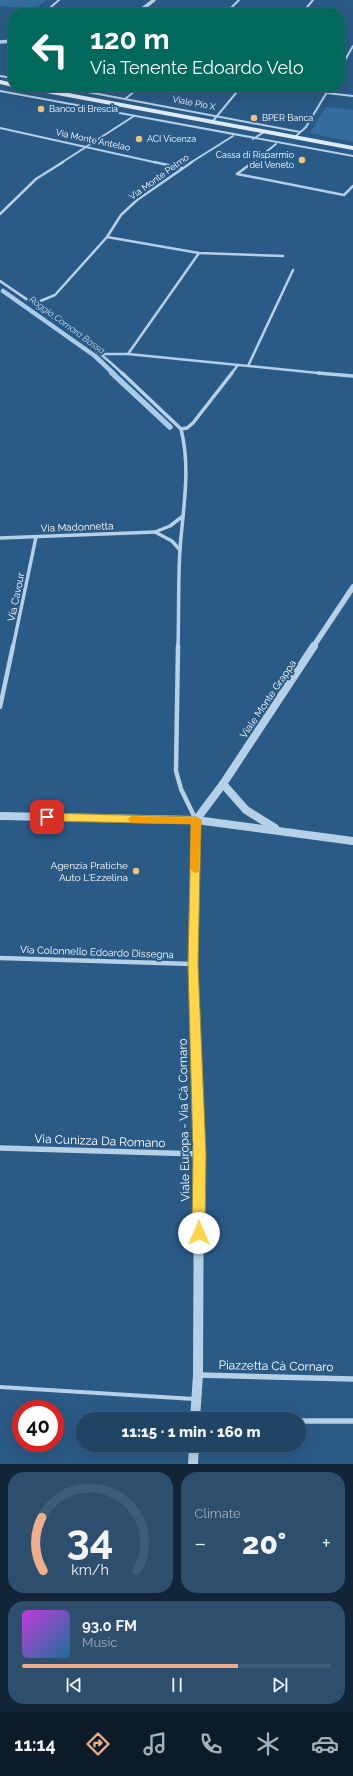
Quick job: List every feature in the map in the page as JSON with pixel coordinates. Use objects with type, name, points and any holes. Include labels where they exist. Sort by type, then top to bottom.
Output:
[{"type":"main road","name":"Viale Pio X","points":[[52,92],[279,135],[296,136],[353,148]]},
{"type":"street","points":[[50,8],[59,0]]},
{"type":"street","points":[[144,8],[154,0]]},
{"type":"street","points":[[231,8],[239,0]]},
{"type":"street","points":[[306,8],[313,0]]},
{"type":"street","points":[[345,60],[353,46]]},
{"type":"street","points":[[0,91],[253,140],[353,156]]},
{"type":"street","points":[[36,97],[44,92]]},
{"type":"street","name":"Viale Pio X","points":[[86,92],[300,132]]},
{"type":"street","points":[[125,99],[134,92]]},
{"type":"street","points":[[212,122],[237,92]]},
{"type":"street","points":[[296,136],[306,127],[326,94],[353,96]]},
{"type":"street","points":[[0,214],[36,179],[134,116]]},
{"type":"street","points":[[277,127],[279,135]]},
{"type":"street","points":[[296,136],[306,127]]},
{"type":"street","name":"Via Monte Antelao","points":[[0,128],[89,146],[182,168]]},
{"type":"street","points":[[253,140],[264,132]]},
{"type":"street","name":"Via Monte Pelmo","points":[[33,304],[56,295],[107,237],[121,215],[137,200],[182,168],[233,136]]},
{"type":"street","points":[[276,144],[237,174],[344,195],[353,186]]},
{"type":"street","points":[[107,237],[199,253],[283,256]]},
{"type":"street","points":[[128,354],[199,253]]},
{"type":"street","points":[[248,366],[293,270]]},
{"type":"street","points":[[0,281],[102,354],[181,429],[185,445],[183,516],[180,550],[176,771],[181,789],[196,820]]},
{"type":"street","points":[[102,354],[128,354],[353,376]]},
{"type":"street","points":[[181,429],[187,428],[192,423],[238,365]]},
{"type":"street","name":"Via Madonnetta","points":[[0,538],[155,532],[170,526],[183,516]]},
{"type":"street","points":[[155,532],[172,541],[180,550]]},
{"type":"street","name":"Via Cavour","points":[[0,707],[36,537]]},
{"type":"street","name":"Viale Monte Grappa","points":[[196,820],[223,784],[353,587]]},
{"type":"street","points":[[223,784],[240,807],[258,821],[281,831]]},
{"type":"street","points":[[0,816],[196,820],[353,841]]},
{"type":"street","name":"Viale Europa - Via Cà Cornaro","points":[[195,1412],[198,1375],[200,1154],[193,964],[196,820]]},
{"type":"street","name":"Via Colonnello Edoardo Dissegna","points":[[0,958],[193,964]]},
{"type":"street","name":"Via Cunizza Da Romano","points":[[0,1148],[200,1154]]},
{"type":"street","name":"Piazzetta Cà Cornaro","points":[[198,1375],[353,1379]]},
{"type":"street","points":[[306,1421],[353,1421]]},
{"type":"street","points":[[193,1464],[194,1452]]},
{"type":"lane","points":[[0,1388],[196,1400]]},
{"type":"shaded area","points":[[0,0],[51,0],[45,1],[36,8],[0,6]]},
{"type":"shaded area","points":[[326,107],[353,110],[353,142],[310,133]]},
{"type":"waterway","name":"Roggia Cornara Bassa","points":[[3,291],[95,356],[114,374]]},
{"type":"waterway","name":"Roggia Cornara Bassa","points":[[112,373],[170,427]]},
{"type":"slow traffic","points":[[132,819],[196,820],[195,869]]},
{"type":"place","name":"Banco di Brescia","points":[[41,109]]},
{"type":"place","name":"BPER Banca","points":[[254,118]]},
{"type":"place","name":"ACI Vicenza","points":[[139,139]]},
{"type":"place","name":"Cassa di Risparmio del Veneto","points":[[302,160]]},
{"type":"place","name":"Agenzia Pratiche Auto L'Ezzelina","points":[[136,871]]},
{"type":"route","points":[[47,817],[196,820],[193,964],[200,1154],[199,1233]]}]
